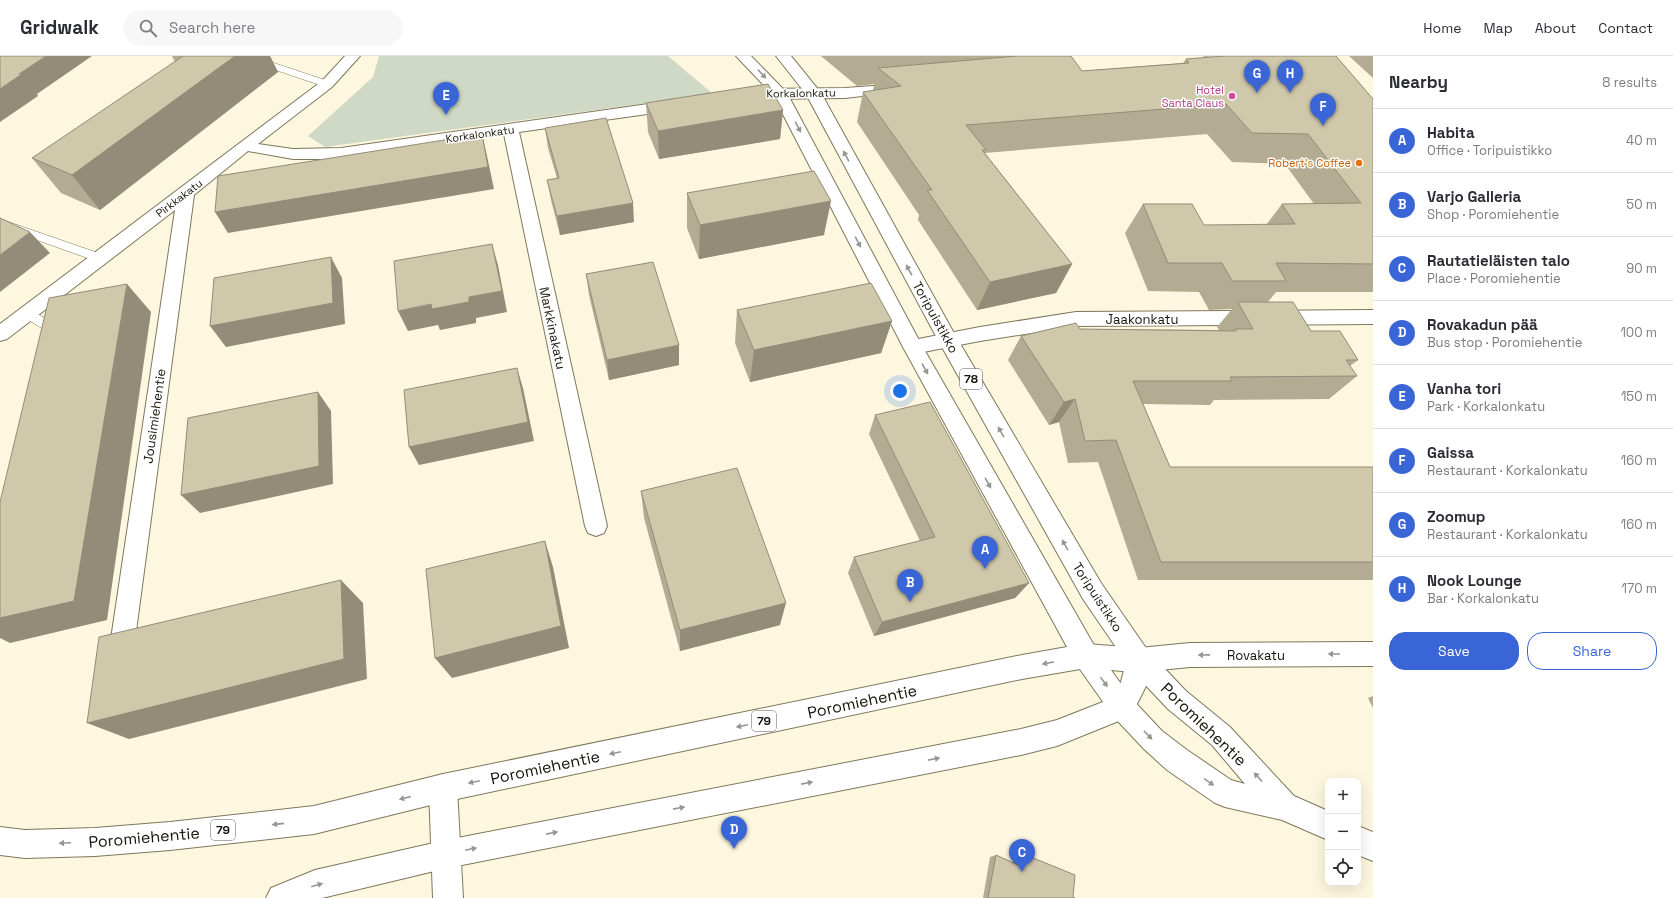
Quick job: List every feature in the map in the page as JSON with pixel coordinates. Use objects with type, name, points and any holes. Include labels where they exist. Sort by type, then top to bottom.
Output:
[{"type":"main road","name":"Pirkkakatu","points":[[0,334],[186,194],[264,131],[327,84],[353,56]]},
{"type":"main road","points":[[743,56],[779,93],[913,347],[1086,656]]},
{"type":"main road","name":"Toripuistikko","points":[[783,56],[813,93],[948,340],[1092,591],[1139,660]]},
{"type":"main road","name":"Korkalonkatu","points":[[743,96],[779,93],[845,93],[916,87]]},
{"type":"main road","name":"Korkalonkatu","points":[[246,146],[275,153],[308,155],[341,153],[688,104]]},
{"type":"main road","name":"Markkinakatu","points":[[510,130],[596,526]]},
{"type":"main road","name":"Jousimiehentie","points":[[123,639],[186,194]]},
{"type":"main road","name":"Jaakonkatu","points":[[913,347],[980,334],[1076,319],[1373,317]]},
{"type":"main road","name":"Rovakatu","points":[[1139,660],[1190,655],[1373,654]]},
{"type":"main road","name":"Poromiehentie","points":[[1086,656],[1122,707],[1153,740],[1177,760],[1225,793],[1284,806],[1325,825]]},
{"type":"main road","name":"Poromiehentie","points":[[0,841],[25,844],[102,841],[170,836],[314,820],[443,788],[1022,667],[1086,656],[1139,660],[1177,700],[1221,736],[1284,806]]},
{"type":"main road","points":[[281,898],[316,885],[447,854],[1021,742],[1057,732],[1122,707],[1134,686],[1139,660]]},
{"type":"main road","points":[[443,788],[448,898]]},
{"type":"main road","points":[[1361,841],[1373,847]]},
{"type":"lane","points":[[243,56],[327,84]]},
{"type":"lane","points":[[0,223],[100,258]]},
{"type":"lane","points":[[27,313],[55,330],[49,353]]},
{"type":"green space","points":[[379,56],[668,56],[713,94],[325,147],[308,136],[373,77]]},
{"type":"building","points":[[0,56],[46,56],[0,89]]},
{"type":"building","points":[[183,56],[235,56],[72,175],[32,158]]},
{"type":"building","points":[[1017,56],[1071,56],[1082,71],[1189,63],[1186,59],[1225,56],[1336,56],[1373,99],[1373,264],[1276,263],[1286,281],[1232,281],[1222,263],[1168,263],[1143,204],[1192,204],[1204,225],[1295,224],[1282,204],[1361,203],[1308,134],[1252,133],[1226,104],[966,125],[986,150],[982,150],[1072,264],[990,282],[927,190],[932,190],[863,92],[901,86],[878,68]]},
{"type":"building","points":[[768,84],[783,110],[658,131],[646,103]]},
{"type":"building","points":[[606,118],[633,203],[557,216],[547,180],[559,178],[545,128]]},
{"type":"building","points":[[482,134],[488,167],[215,212],[218,176]]},
{"type":"building","points":[[814,171],[831,201],[700,225],[687,193]]},
{"type":"building","points":[[0,218],[30,232],[0,255]]},
{"type":"building","points":[[492,244],[502,291],[469,297],[469,302],[432,309],[431,304],[398,311],[394,261]]},
{"type":"building","points":[[331,257],[333,303],[210,326],[214,278]]},
{"type":"building","points":[[653,262],[679,345],[607,360],[586,274]]},
{"type":"building","points":[[871,283],[892,321],[754,350],[737,310]]},
{"type":"building","points":[[127,284],[74,601],[0,618],[0,502],[49,298]]},
{"type":"building","points":[[1238,302],[1293,302],[1311,331],[1340,331],[1358,360],[1346,360],[1357,376],[1230,377],[1232,381],[1133,381],[1170,467],[1373,467],[1373,562],[1161,562],[1116,440],[1085,441],[1075,399],[1064,402],[1021,336],[1076,323],[1080,329],[1236,331],[1236,329],[1253,329]]},
{"type":"building","points":[[517,368],[528,422],[409,447],[404,390]]},
{"type":"building","points":[[318,392],[319,466],[181,495],[188,418]]},
{"type":"building","points":[[930,402],[1029,583],[882,622],[854,557],[935,537],[875,415]]},
{"type":"building","points":[[737,468],[786,603],[680,630],[641,491]]},
{"type":"building","points":[[545,541],[561,626],[435,658],[426,569]]},
{"type":"building","points":[[341,580],[344,659],[87,723],[99,637]]},
{"type":"building","points":[[1021,853],[1075,875],[1073,897],[1075,898],[988,898],[996,855],[1018,865]]},
{"type":"place","name":"Zoomup","points":[[1257,93]]},
{"type":"place","name":"Nook Lounge","points":[[1290,93]]},
{"type":"place","name":"Hotel Santa Claus","points":[[1232,96]]},
{"type":"place","name":"Vanha tori","points":[[446,115]]},
{"type":"place","name":"Gaissa","points":[[1323,126]]},
{"type":"place","name":"Robert's Coffee","points":[[1359,163]]},
{"type":"place","name":"Habita","points":[[985,569]]},
{"type":"place","name":"Varjo Galleria","points":[[910,602]]},
{"type":"place","name":"Rovakadun pää","points":[[734,849]]},
{"type":"place","name":"Rautatieläisten talo","points":[[1022,872]]}]
